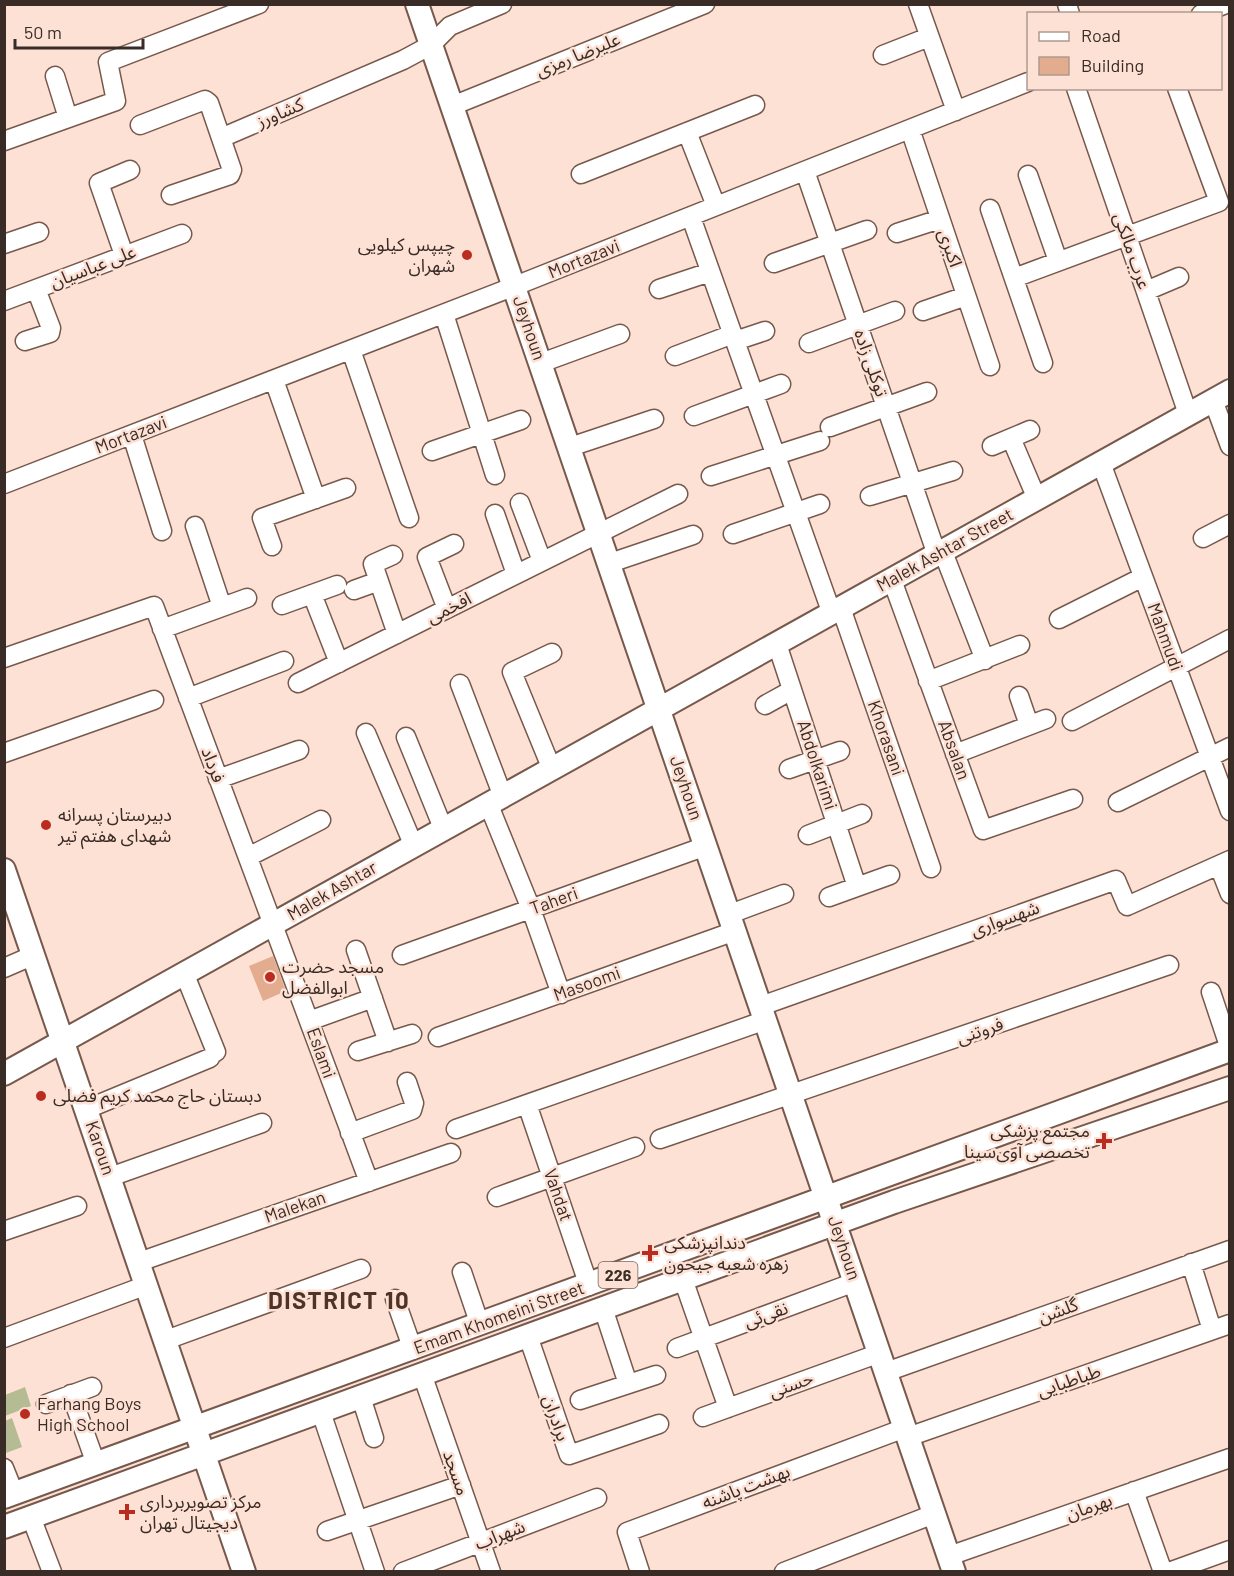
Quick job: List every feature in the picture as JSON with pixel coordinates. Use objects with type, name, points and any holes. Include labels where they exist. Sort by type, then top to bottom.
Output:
[{"type":"main road","name":"Jeyhoun","points":[[417,4],[952,1564]]},
{"type":"main road","name":"Malek Ashtar Street","points":[[660,710],[1221,395]]},
{"type":"main road","name":"Malek Ashtar","points":[[4,1074],[185,975],[551,767],[660,710]]},
{"type":"main road","name":"Karoun","points":[[4,870],[205,1453]]},
{"type":"main road","name":"Emam Khomeini Street","points":[[9,1495],[589,1286],[1230,1050]]},
{"type":"main road","name":"Emam Khomeini Street","points":[[4,1527],[835,1223],[1230,1088]]},
{"type":"main road","points":[[900,1170],[892,1183],[895,1192],[908,1197]]},
{"type":"main road","points":[[205,1453],[239,1570]]},
{"type":"street","points":[[4,141],[116,101],[108,62],[259,4]]},
{"type":"street","name":"کشاورز","points":[[221,138],[403,60],[431,45],[450,26],[502,4]]},
{"type":"street","name":"علیرضا رمزی","points":[[452,106],[705,4]]},
{"type":"street","points":[[918,4],[956,111]]},
{"type":"street","points":[[1205,12],[1226,4]]},
{"type":"street","points":[[883,55],[930,37]]},
{"type":"street","points":[[55,76],[68,118]]},
{"type":"street","name":"Mortazavi","points":[[4,484],[444,314],[1027,83]]},
{"type":"street","name":"عرب مالکی","points":[[1077,90],[1188,414]]},
{"type":"street","points":[[1014,278],[1126,234],[1219,202],[1178,90]]},
{"type":"street","points":[[140,124],[205,100],[209,103],[232,170],[230,175],[171,195]]},
{"type":"street","points":[[580,174],[755,105]]},
{"type":"street","name":"اکبری","points":[[910,129],[990,366]]},
{"type":"street","points":[[687,132],[716,206]]},
{"type":"street","points":[[124,255],[99,183],[130,170]]},
{"type":"street","name":"توکلی زاده","points":[[805,171],[912,483],[985,660]]},
{"type":"street","points":[[1028,175],[1058,261]]},
{"type":"street","points":[[990,209],[1043,363]]},
{"type":"street","name":"Khorasani","points":[[691,217],[796,513],[837,611],[931,868]]},
{"type":"street","points":[[897,233],[940,219]]},
{"type":"street","points":[[774,263],[867,230]]},
{"type":"street","points":[[4,244],[39,232]]},
{"type":"street","name":"علی عباسیان","points":[[4,302],[182,234]]},
{"type":"street","points":[[659,289],[710,272]]},
{"type":"street","points":[[1146,291],[1179,277]]},
{"type":"street","points":[[25,341],[50,333],[51,328],[36,289]]},
{"type":"street","points":[[923,311],[966,296]]},
{"type":"street","points":[[809,343],[895,311]]},
{"type":"street","points":[[444,314],[495,475]]},
{"type":"street","points":[[675,356],[765,331]]},
{"type":"street","points":[[541,363],[620,333]]},
{"type":"street","points":[[351,350],[409,518]]},
{"type":"street","points":[[274,380],[316,499]]},
{"type":"street","points":[[694,416],[781,384]]},
{"type":"street","points":[[711,476],[825,434],[886,405],[927,392]]},
{"type":"street","points":[[1221,395],[1230,446]]},
{"type":"street","points":[[570,447],[654,419]]},
{"type":"street","points":[[432,451],[521,420]]},
{"type":"street","points":[[992,446],[1030,430]]},
{"type":"street","points":[[132,435],[162,531]]},
{"type":"street","points":[[1011,438],[1037,499]]},
{"type":"street","name":"Mahmudi","points":[[1101,463],[1230,811]]},
{"type":"street","points":[[870,496],[953,471]]},
{"type":"street","points":[[272,546],[262,518],[346,488]]},
{"type":"street","name":"افخمی","points":[[298,683],[678,494]]},
{"type":"street","points":[[520,503],[542,561]]},
{"type":"street","points":[[733,534],[820,504]]},
{"type":"street","points":[[495,514],[516,574]]},
{"type":"street","points":[[1203,538],[1230,524]]},
{"type":"street","points":[[195,526],[222,607]]},
{"type":"street","points":[[610,563],[693,535]]},
{"type":"street","points":[[447,609],[427,557],[454,544]]},
{"type":"street","points":[[393,555],[373,564],[397,634]]},
{"type":"street","points":[[1059,619],[1143,577]]},
{"type":"street","name":"Absalan","points":[[892,580],[983,830],[1073,799]]},
{"type":"street","points":[[282,605],[312,594],[379,581]]},
{"type":"street","points":[[312,594],[339,663]]},
{"type":"street","points":[[162,629],[247,598]]},
{"type":"street","name":"فرداد","points":[[4,658],[154,606],[273,925]]},
{"type":"street","points":[[1072,722],[1230,639]]},
{"type":"street","name":"Abdolkarimi","points":[[777,644],[857,887]]},
{"type":"street","points":[[928,681],[1020,645]]},
{"type":"street","points":[[551,767],[512,672],[552,652]]},
{"type":"street","points":[[188,698],[284,661]]},
{"type":"street","points":[[460,684],[495,799],[561,994]]},
{"type":"street","points":[[765,705],[792,690]]},
{"type":"street","points":[[956,754],[1037,722],[1019,696]]},
{"type":"street","points":[[4,753],[154,700]]},
{"type":"street","points":[[366,733],[413,844]]},
{"type":"street","points":[[406,737],[444,828]]},
{"type":"street","points":[[1118,801],[1230,747]]},
{"type":"street","points":[[218,778],[299,750]]},
{"type":"street","points":[[789,770],[840,751]]},
{"type":"street","points":[[808,835],[862,814]]},
{"type":"street","points":[[248,857],[321,820]]},
{"type":"street","name":"Taheri","points":[[402,955],[706,846]]},
{"type":"street","points":[[1224,863],[1230,894]]},
{"type":"street","name":"شهسواری","points":[[763,1013],[1116,880],[1127,906],[1224,863]]},
{"type":"street","points":[[829,897],[890,874]]},
{"type":"street","name":"Masoomi","points":[[438,1037],[561,994],[733,923],[784,894]]},
{"type":"street","name":"Eslami","points":[[273,925],[369,1182]]},
{"type":"street","points":[[356,950],[388,1042]]},
{"type":"street","points":[[4,968],[34,955]]},
{"type":"street","name":"فروتنی","points":[[660,1139],[1169,966]]},
{"type":"street","points":[[87,1109],[213,1055],[185,975]]},
{"type":"street","points":[[1211,992],[1230,1050]]},
{"type":"street","points":[[309,1021],[373,998]]},
{"type":"street","points":[[456,1129],[763,1013]]},
{"type":"street","points":[[358,1051],[412,1034]]},
{"type":"street","points":[[350,1132],[407,1112],[414,1107],[407,1082]]},
{"type":"street","name":"Vahdat","points":[[527,1104],[589,1286]]},
{"type":"street","points":[[110,1177],[262,1123]]},
{"type":"street","points":[[497,1197],[635,1147]]},
{"type":"street","name":"Malekan","points":[[139,1262],[451,1153]]},
{"type":"street","points":[[4,1231],[77,1206]]},
{"type":"street","name":"گلشن","points":[[883,1363],[1230,1250]]},
{"type":"street","points":[[1191,1263],[1221,1327]]},
{"type":"street","points":[[166,1340],[361,1269]]},
{"type":"street","points":[[462,1272],[480,1325]]},
{"type":"street","points":[[683,1279],[728,1408]]},
{"type":"street","name":"نقی‌ئی","points":[[677,1348],[855,1282]]},
{"type":"street","points":[[4,1338],[147,1285]]},
{"type":"street","points":[[395,1299],[413,1350]]},
{"type":"street","points":[[603,1308],[628,1384]]},
{"type":"street","name":"طباطبایی","points":[[907,1433],[1221,1327]]},
{"type":"street","name":"برادران","points":[[528,1336],[569,1455],[653,1426]]},
{"type":"street","name":"حسنی","points":[[703,1417],[883,1363]]},
{"type":"street","name":"مسجد","points":[[422,1374],[491,1572]]},
{"type":"street","points":[[580,1400],[656,1375]]},
{"type":"street","points":[[46,1404],[92,1386]]},
{"type":"street","points":[[71,1394],[96,1464]]},
{"type":"street","points":[[361,1396],[374,1438]]},
{"type":"street","points":[[321,1412],[375,1572]]},
{"type":"street","name":"بهشت پاشنه","points":[[640,1572],[627,1532],[907,1433]]},
{"type":"street","name":"بهرمان","points":[[952,1564],[1134,1491],[1230,1458]]},
{"type":"street","points":[[4,1468],[9,1495]]},
{"type":"street","points":[[327,1531],[461,1485]]},
{"type":"street","points":[[1134,1491],[1163,1572]]},
{"type":"street","name":"شهراب","points":[[403,1572],[597,1498]]},
{"type":"street","points":[[784,1572],[934,1514]]},
{"type":"street","points":[[31,1517],[52,1572]]},
{"type":"street","points":[[1169,1572],[1230,1550]]},
{"type":"green space","points":[[25,1387],[31,1406],[5,1416],[5,1395]]},
{"type":"green space","points":[[12,1418],[22,1447],[6,1453],[5,1421]]},
{"type":"building","name":"مسجد حضرت ابوالفضل","points":[[273,956],[286,991],[263,1001],[249,966]]},
{"type":"place","name":"چیپس کیلویی شهران","points":[[467,255]]},
{"type":"place","name":"دبیرستان پسرانه شهدای هفتم تیر","points":[[46,825]]},
{"type":"place","name":"مسجد حضرت ابوالفضل","points":[[270,977]]},
{"type":"place","name":"دبستان حاج محمد کریم فضلی","points":[[41,1096]]},
{"type":"place","name":"مجتمع پزشکی تخصصی آوی‌سینا","points":[[1104,1141]]},
{"type":"place","name":"دندانپزشکی زهره شعبه جیحون","points":[[650,1253]]},
{"type":"place","name":"Farhang Boys High School","points":[[25,1414]]},
{"type":"place","name":"مرکز تصویربرداری دیجیتال تهران","points":[[127,1512]]},
{"type":"district","name":"DISTRICT 10","points":[[339,1301]]}]
